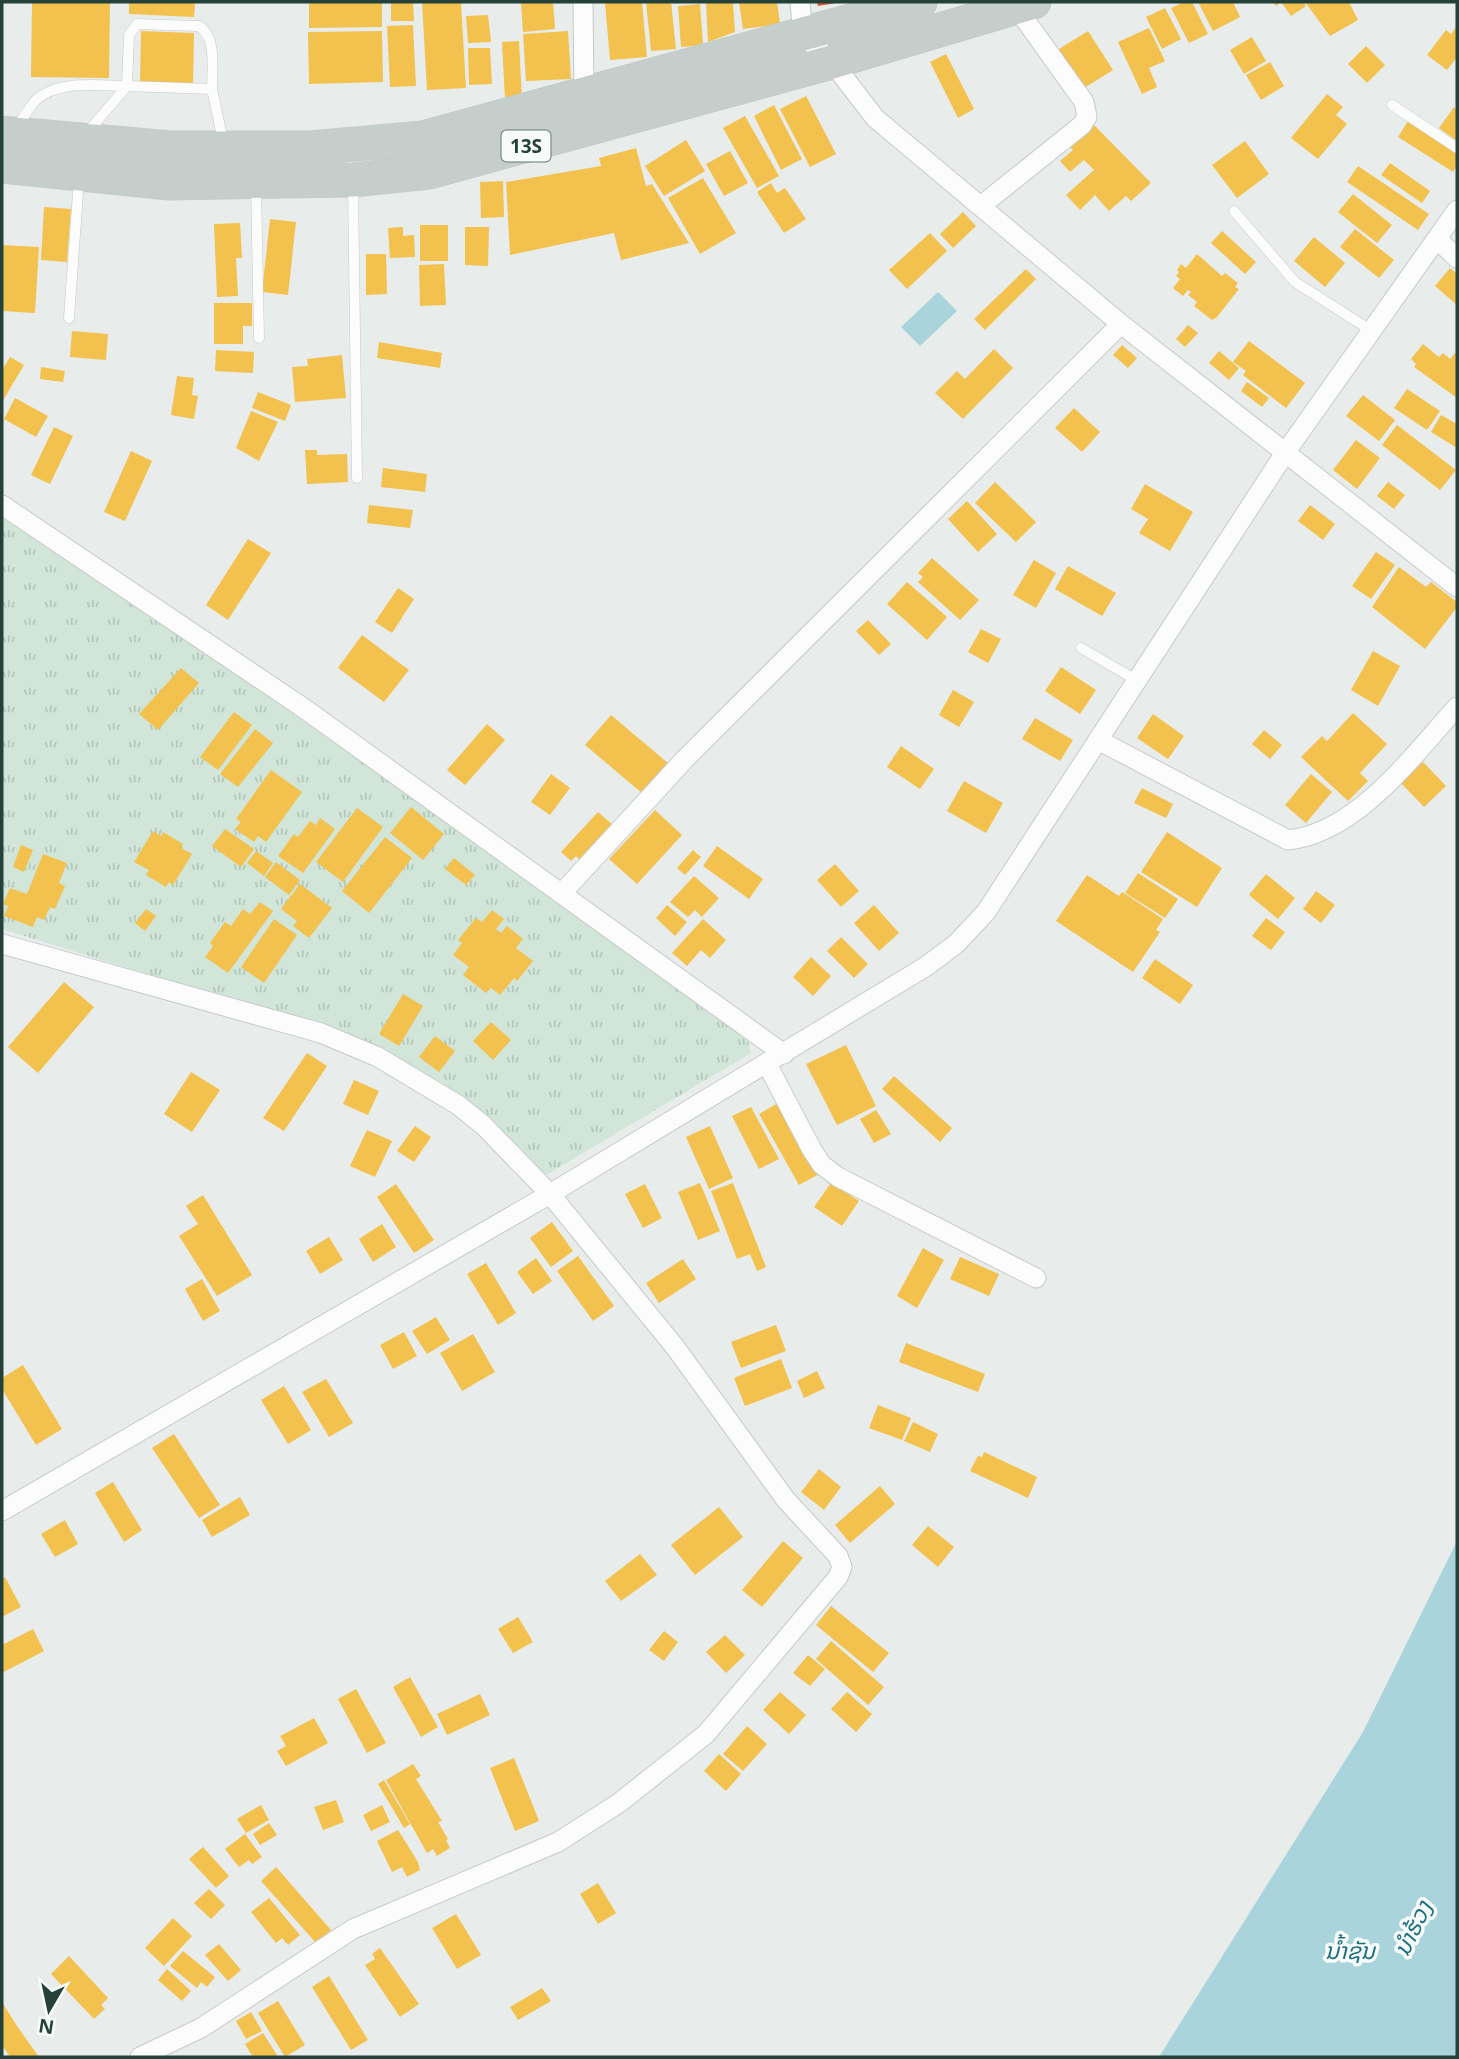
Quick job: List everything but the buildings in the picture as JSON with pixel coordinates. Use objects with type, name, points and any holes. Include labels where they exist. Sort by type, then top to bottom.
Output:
[{"type":"highway","name":"13S","points":[[7,133],[171,148],[310,148],[423,138],[920,2]]},
{"type":"highway","name":"13S","points":[[2,166],[169,183],[353,180],[429,172],[832,62],[1025,4]]},
{"type":"street","points":[[583,2],[584,94]]},
{"type":"street","points":[[800,2],[803,35],[832,62],[875,118],[1121,324],[1457,587]]},
{"type":"street","points":[[982,205],[1082,125],[1087,117],[1084,102],[1025,4]]},
{"type":"street","points":[[2,1511],[550,1194],[784,1054],[925,967],[956,944],[986,912],[1100,741],[1285,453],[1457,211]]},
{"type":"street","points":[[1437,239],[1457,258]]},
{"type":"street","points":[[562,893],[685,759],[1121,324]]},
{"type":"street","points":[[2,505],[305,709],[784,1054]]},
{"type":"street","points":[[1100,741],[1288,841],[1310,838],[1374,797],[1457,707]]},
{"type":"street","points":[[2,944],[268,1016],[321,1033],[378,1057],[458,1105],[483,1125],[550,1194],[675,1347],[786,1500],[838,1556],[842,1567],[838,1577],[706,1734],[619,1803],[558,1842],[353,1929],[201,2028],[140,2057]]},
{"type":"street","points":[[767,1064],[812,1150],[830,1171],[1036,1278]]},
{"type":"lane","points":[[81,140],[127,86],[132,27],[137,24],[199,26],[206,30],[210,40],[212,89],[224,148]]},
{"type":"lane","points":[[7,133],[37,100],[67,87],[212,89]]},
{"type":"lane","points":[[1392,105],[1457,148]]},
{"type":"lane","points":[[69,318],[79,175]]},
{"type":"lane","points":[[353,180],[357,478]]},
{"type":"lane","points":[[256,181],[259,338]]},
{"type":"lane","points":[[1234,211],[1296,282],[1372,331]]},
{"type":"lane","points":[[1081,648],[1138,681]]},
{"type":"green space","points":[[2,518],[246,681],[689,991],[749,1043],[751,1053],[548,1174],[542,1174],[443,1083],[363,1041],[2,929]]},
{"type":"water","points":[[938,292],[957,311],[920,346],[901,327]]},
{"type":"water","name":"ນ້ຳຊັນ","points":[[1457,1541],[1457,2057],[1159,2057],[1363,1732]]},
{"type":"water label","name":"ນຳ້ຮວງ","points":[[1412,1928]]}]
